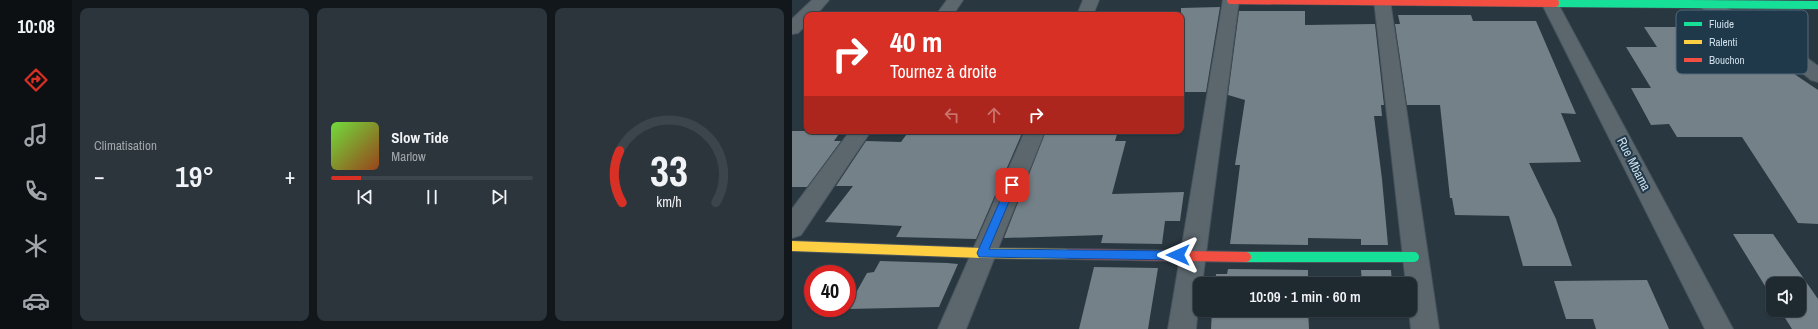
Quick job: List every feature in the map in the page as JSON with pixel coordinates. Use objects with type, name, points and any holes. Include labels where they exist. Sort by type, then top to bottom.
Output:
[{"type":"main road","points":[[1231,0],[1818,5]]},
{"type":"main road","points":[[792,246],[982,253],[1193,255],[1310,258],[1414,257]]},
{"type":"street","points":[[809,12],[821,0]]},
{"type":"street","points":[[946,12],[955,0]]},
{"type":"street","points":[[1086,12],[1091,0]]},
{"type":"street","points":[[1182,329],[1231,0]]},
{"type":"street","points":[[1382,1],[1414,257],[1425,329]]},
{"type":"street","name":"Rue Mbama","points":[[1549,2],[1719,329]]},
{"type":"street","points":[[1706,3],[1718,10]]},
{"type":"street","points":[[792,29],[804,17]]},
{"type":"street","points":[[1808,68],[1818,76]]},
{"type":"street","points":[[792,228],[859,134]]},
{"type":"street","points":[[952,329],[982,253],[1034,134]]},
{"type":"building","points":[[1220,7],[1206,92],[1184,92],[1184,12],[1181,12],[1181,8]]},
{"type":"building","points":[[1239,11],[1305,11],[1305,25],[1375,24],[1384,105],[1381,105],[1382,116],[1374,116],[1388,245],[1361,245],[1361,239],[1308,238],[1308,245],[1230,244],[1240,165],[1235,165],[1245,100],[1228,95]]},
{"type":"building","points":[[1398,15],[1471,15],[1473,21],[1536,21],[1576,114],[1561,113],[1581,162],[1529,163],[1556,219],[1572,266],[1523,266],[1509,216],[1455,215],[1452,198],[1450,198],[1440,105],[1407,105],[1395,24],[1400,24]]},
{"type":"building","points":[[1644,27],[1676,27],[1676,74],[1794,74],[1818,90],[1818,224],[1798,223],[1742,137],[1677,137],[1669,124],[1651,125],[1631,88],[1651,88],[1626,47],[1657,47]]},
{"type":"building","points":[[792,131],[804,131],[804,134],[839,134],[834,141],[841,141],[807,187],[792,187]]},
{"type":"building","points":[[907,134],[1022,134],[976,239],[896,237],[902,226],[825,222],[853,186],[836,186],[866,141],[901,142]]},
{"type":"building","points":[[1045,134],[1117,134],[1115,141],[1126,141],[1112,194],[1184,192],[1180,221],[1165,221],[1162,244],[1101,243],[1103,235],[1004,238]]},
{"type":"building","points":[[1733,234],[1773,234],[1803,277],[1766,277],[1766,288]]},
{"type":"building","points":[[880,261],[958,264],[939,307],[856,309],[856,293],[867,273],[874,272]]},
{"type":"building","points":[[1094,267],[1158,268],[1148,329],[1079,329]]},
{"type":"building","points":[[1228,269],[1308,270],[1308,277],[1216,277],[1216,274],[1227,274]]},
{"type":"building","points":[[1361,270],[1391,270],[1392,277],[1362,277]]},
{"type":"building","points":[[1647,280],[1669,329],[1596,329],[1593,319],[1566,319],[1554,281]]},
{"type":"building","points":[[1806,282],[1818,299],[1818,329],[1792,329],[1784,317],[1806,317]]},
{"type":"building","points":[[1212,317],[1308,317],[1309,329],[1211,329]]},
{"type":"traffic: fast","points":[[1555,3],[1818,5]]},
{"type":"traffic: fast","points":[[1246,257],[1414,257]]},
{"type":"traffic: slow","points":[[792,246],[982,253],[1069,254]]},
{"type":"traffic: jam","points":[[1231,0],[1555,3]]},
{"type":"traffic: jam","points":[[1069,254],[1246,257]]},
{"type":"route","points":[[1012,185],[982,253],[1178,255]]}]
